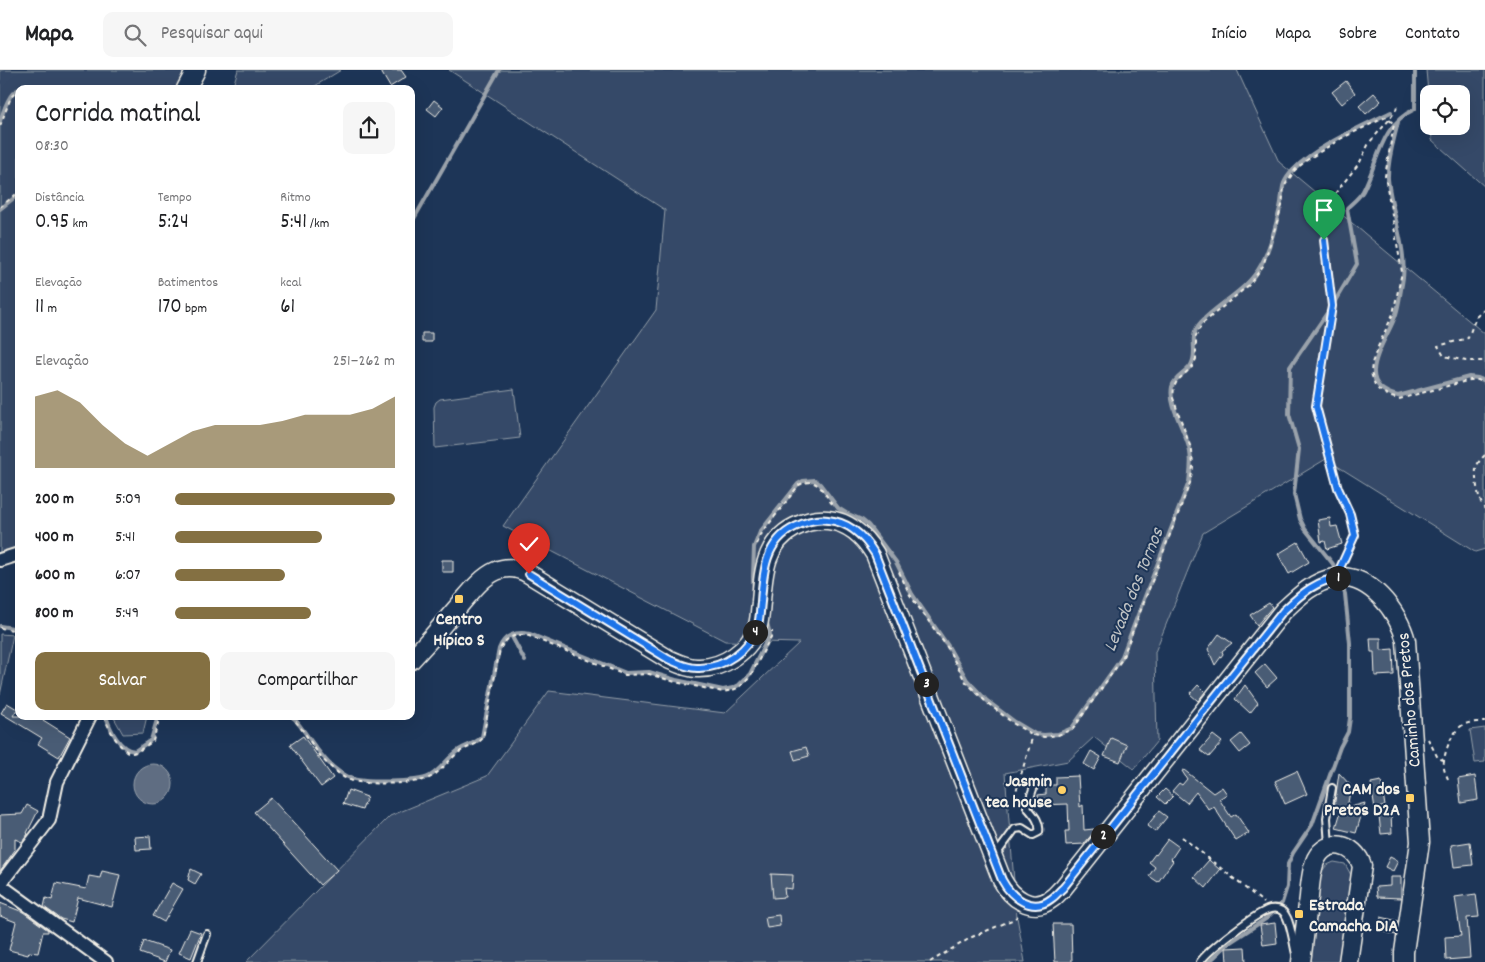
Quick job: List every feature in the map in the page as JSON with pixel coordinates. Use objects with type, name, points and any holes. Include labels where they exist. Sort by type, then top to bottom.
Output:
[{"type":"main road","points":[[188,85],[196,70]]},
{"type":"main road","points":[[415,655],[488,575],[498,570],[511,568],[523,570],[683,666],[697,668],[716,665],[733,657],[750,641],[755,633],[760,616],[765,566],[770,550],[775,542],[788,530],[805,522],[823,519],[840,522],[866,539],[875,554],[1007,890],[1022,902],[1040,904],[1050,900],[1063,888],[1283,611],[1310,588],[1338,578]]},
{"type":"main road","name":"Caminho dos Pretos","points":[[1338,578],[1366,585],[1377,593],[1396,615],[1402,625],[1406,641],[1420,842],[1404,962]]},
{"type":"main road","points":[[1300,962],[1314,867],[1320,854],[1329,846],[1350,848],[1356,853],[1362,866],[1348,962]]},
{"type":"street","points":[[0,560],[15,555]]},
{"type":"street","points":[[88,720],[57,782],[49,820],[0,885],[106,962]]},
{"type":"lane","points":[[994,858],[1015,829],[1022,828],[1032,835],[1039,832],[1038,821],[1027,807],[1034,786]]},
{"type":"lane","points":[[1329,846],[1327,818],[1332,788]]},
{"type":"lane","points":[[1200,962],[1218,943],[1244,925],[1275,909],[1284,913],[1288,919],[1300,962]]},
{"type":"lane","points":[[197,962],[207,934]]},
{"type":"path","points":[[0,126],[11,97],[15,93]]},
{"type":"path","points":[[1338,578],[1340,568],[1355,535],[1350,514],[1338,488],[1316,406],[1332,306],[1322,225],[1325,210],[1334,195],[1360,162],[1369,143],[1389,120],[1397,106]]},
{"type":"path","points":[[1389,120],[1394,124],[1386,176],[1402,272],[1393,314],[1372,363],[1372,378],[1379,390],[1398,399],[1470,380],[1478,380],[1485,384]]},
{"type":"path","points":[[0,207],[15,195]]},
{"type":"path","points":[[1485,309],[1476,318],[1468,338],[1438,346],[1444,356],[1466,361],[1485,361]]},
{"type":"path","points":[[1485,454],[1476,468],[1480,500],[1485,509]]},
{"type":"path","points":[[0,628],[15,631]]},
{"type":"path","points":[[105,720],[108,728],[124,750],[131,753],[153,741],[159,720]]},
{"type":"path","points":[[1448,779],[1444,768],[1444,761],[1452,735],[1465,724],[1485,722]]},
{"type":"path","points":[[1027,807],[1014,798],[1033,735]]},
{"type":"path","points":[[1182,837],[1275,909]]},
{"type":"path","points":[[930,962],[972,937],[1012,920],[1019,915],[1022,902]]},
{"type":"shaded area","points":[[0,70],[189,70],[181,85],[15,85],[15,549],[0,554]]},
{"type":"shaded area","points":[[238,70],[341,70],[317,85],[233,85]]},
{"type":"shaded area","points":[[449,70],[1237,70],[1279,162],[1485,334],[1485,549],[1475,552],[1326,459],[1203,533],[1155,652],[1157,741],[1134,769],[1094,737],[1068,761],[1005,773],[1017,917],[1025,962],[246,962],[390,816],[487,776],[549,691],[725,713],[799,643],[725,641],[503,526],[656,310],[665,210]]},
{"type":"shaded area","points":[[1426,70],[1485,70],[1485,187],[1432,140],[1432,135],[1470,135],[1470,85],[1427,85]]},
{"type":"shaded area","points":[[514,389],[520,438],[435,448],[434,407],[440,399]]},
{"type":"shaded area","points":[[0,634],[13,635],[0,695]]},
{"type":"shaded area","points":[[115,720],[146,720],[143,733],[123,734]]},
{"type":"shaded area","points":[[1485,728],[1485,762],[1475,763],[1470,730]]},
{"type":"shaded area","points":[[157,764],[164,767],[170,773],[173,784],[172,792],[164,801],[157,804],[149,804],[142,801],[134,792],[133,780],[136,773],[145,765]]},
{"type":"shaded area","points":[[1334,862],[1345,864],[1351,875],[1342,939],[1344,962],[1309,962],[1318,876],[1327,865]]},
{"type":"building","points":[[380,70],[401,70],[406,77],[393,85],[389,85]]},
{"type":"building","points":[[1346,81],[1355,93],[1342,104],[1332,92]]},
{"type":"building","points":[[1374,93],[1381,101],[1366,114],[1359,106]]},
{"type":"building","points":[[434,100],[443,107],[436,116],[427,109]]},
{"type":"building","points":[[422,333],[432,333],[432,342],[422,342]]},
{"type":"building","points":[[1330,518],[1331,527],[1337,526],[1342,544],[1327,549],[1325,541],[1321,542],[1318,520]]},
{"type":"building","points":[[1298,542],[1309,562],[1289,574],[1278,554]]},
{"type":"building","points":[[442,560],[453,560],[453,572],[442,572]]},
{"type":"building","points":[[1269,603],[1272,607],[1257,625],[1250,615]]},
{"type":"building","points":[[1219,634],[1232,643],[1222,651],[1223,654],[1215,665],[1208,649]]},
{"type":"building","points":[[1370,638],[1381,638],[1381,650],[1393,649],[1394,675],[1375,676],[1374,652],[1371,652]]},
{"type":"building","points":[[1265,664],[1277,678],[1267,687],[1255,673]]},
{"type":"building","points":[[1198,685],[1205,692],[1198,701],[1190,694]]},
{"type":"building","points":[[1245,685],[1258,703],[1250,713],[1235,699]]},
{"type":"building","points":[[7,703],[15,708],[13,716],[15,716],[15,720],[43,720],[70,737],[59,757],[38,744],[42,738],[1,713]]},
{"type":"building","points":[[1241,734],[1250,745],[1240,753],[1231,742]]},
{"type":"building","points":[[1213,735],[1222,742],[1209,757],[1200,750]]},
{"type":"building","points":[[303,736],[333,778],[321,787],[290,745]]},
{"type":"building","points":[[1111,738],[1127,745],[1120,762],[1104,756]]},
{"type":"building","points":[[806,747],[809,756],[795,760],[792,751]]},
{"type":"building","points":[[1091,751],[1101,757],[1094,770],[1084,764]]},
{"type":"building","points":[[1184,770],[1213,793],[1222,787],[1227,794],[1219,799],[1231,817],[1236,814],[1249,833],[1236,841],[1214,807],[1209,810],[1196,792],[1187,803],[1172,791],[1179,783],[1182,785],[1187,779],[1182,771]]},
{"type":"building","points":[[1297,771],[1307,794],[1285,804],[1275,781]]},
{"type":"building","points":[[1339,773],[1351,786],[1347,808],[1365,803],[1356,833],[1336,828],[1341,811],[1334,808]]},
{"type":"building","points":[[1078,776],[1080,807],[1083,805],[1084,830],[1094,829],[1094,832],[1084,844],[1066,845],[1065,831],[1069,831],[1068,804],[1039,805],[1038,795],[1046,794],[1046,785],[1056,785],[1056,777]]},
{"type":"building","points":[[1475,776],[1478,800],[1461,803],[1458,779]]},
{"type":"building","points":[[1381,781],[1385,806],[1375,809],[1371,783]]},
{"type":"building","points":[[1165,789],[1173,796],[1165,804],[1157,797]]},
{"type":"building","points":[[348,790],[367,797],[362,810],[343,804]]},
{"type":"building","points":[[271,798],[337,870],[320,885],[254,812]]},
{"type":"building","points":[[27,805],[38,811],[28,834],[22,842],[15,839],[15,850],[0,871],[0,815],[22,814]]},
{"type":"building","points":[[1159,811],[1167,817],[1155,832],[1147,826]]},
{"type":"building","points":[[1391,815],[1392,833],[1381,834],[1379,816]]},
{"type":"building","points":[[150,836],[151,849],[136,850],[135,837]]},
{"type":"building","points":[[1168,839],[1179,847],[1171,859],[1173,861],[1158,882],[1149,876],[1155,867],[1149,862]]},
{"type":"building","points":[[1470,842],[1473,865],[1454,867],[1451,845]]},
{"type":"building","points":[[1390,857],[1398,861],[1393,871],[1385,867]]},
{"type":"building","points":[[1209,860],[1220,870],[1206,888],[1194,877]]},
{"type":"building","points":[[191,869],[201,874],[195,884],[188,880]]},
{"type":"building","points":[[102,871],[120,875],[112,907],[78,898],[72,922],[61,919],[44,907],[46,898],[52,900],[56,883],[86,889],[89,876],[100,878]]},
{"type":"building","points":[[771,874],[793,875],[792,889],[784,888],[785,897],[773,898]]},
{"type":"building","points":[[1390,877],[1401,877],[1401,898],[1377,897],[1376,887],[1390,886]]},
{"type":"building","points":[[172,883],[183,889],[164,922],[153,916]]},
{"type":"building","points":[[1476,894],[1479,917],[1467,918],[1470,958],[1446,960],[1445,937],[1461,936],[1455,897]]},
{"type":"building","points":[[0,903],[23,912],[48,930],[48,932],[43,932],[38,953],[29,952],[28,955],[9,950],[16,922],[0,916]]},
{"type":"building","points":[[779,915],[780,926],[767,928],[765,917]]},
{"type":"building","points":[[1381,917],[1398,921],[1396,935],[1378,930]]},
{"type":"building","points":[[1275,923],[1277,943],[1263,945],[1260,925]]},
{"type":"building","points":[[1053,924],[1071,924],[1072,962],[1055,962]]},
{"type":"building","points":[[190,929],[201,933],[191,958],[179,953]]},
{"type":"building","points":[[144,941],[170,950],[165,962],[140,953]]},
{"type":"building","points":[[1245,947],[1246,962],[1227,962],[1226,948]]},
{"type":"waterway","points":[[415,217],[499,70]]},
{"type":"waterway","points":[[1336,572],[1333,564],[1305,529],[1300,519],[1294,494],[1299,449],[1289,414],[1290,367],[1332,306],[1357,264],[1347,208],[1363,191],[1387,134],[1394,124],[1415,109],[1415,70]]},
{"type":"waterway","name":"Levada dos Tornos","points":[[0,121],[8,100],[15,92]]},
{"type":"waterway","name":"Levada dos Tornos","points":[[754,594],[754,547],[760,532],[798,484],[803,481],[815,480],[838,508],[868,525],[896,562],[912,594],[948,646],[967,680],[986,700],[1015,722],[1035,734],[1058,734],[1072,728],[1121,659],[1189,482],[1190,452],[1175,411],[1172,387],[1178,378],[1189,368],[1193,360],[1194,339],[1197,328],[1208,315],[1249,282],[1261,265],[1275,229],[1284,184],[1293,170],[1326,145],[1391,112]]},
{"type":"waterway","name":"Levada dos Tornos","points":[[1398,122],[1390,157],[1388,179],[1404,271],[1396,314],[1376,361],[1374,372],[1376,382],[1384,390],[1398,396],[1469,377],[1485,381]]},
{"type":"waterway","name":"Levada dos Tornos","points":[[0,209],[15,197]]},
{"type":"waterway","points":[[1209,962],[1229,943],[1267,918],[1282,903],[1287,887],[1288,864],[1293,853],[1312,825],[1340,747],[1348,732],[1350,718],[1350,643],[1345,594],[1341,583]]},
{"type":"waterway","name":"Levada dos Tornos","points":[[295,720],[327,761],[348,777],[357,780],[378,781],[414,780],[430,776],[451,756],[482,737],[499,649],[504,640],[511,635],[520,633],[530,634],[626,673],[649,672],[723,690],[739,685],[750,674],[770,634],[767,623]]},
{"type":"waterway","name":"Levada dos Tornos","points":[[0,626],[15,628]]},
{"type":"waterway","points":[[511,635],[525,661]]},
{"type":"waterway","name":"Levada dos Tornos","points":[[107,720],[120,743],[135,751],[151,740],[157,720]]},
{"type":"place","name":"Centro Hípico S","points":[[459,599]]},
{"type":"place","name":"Jasmin tea house","points":[[1062,790]]},
{"type":"place","name":"CAM dos Pretos D2A","points":[[1410,798]]},
{"type":"place","name":"Estrada Camacha D1A","points":[[1299,914]]},
{"type":"route","points":[[529,574],[599,615],[668,659],[683,666],[697,668],[725,662],[750,641],[755,633],[760,616],[763,576],[767,558],[775,542],[781,536],[788,530],[805,522],[823,519],[840,522],[856,531],[866,539],[875,554],[1007,890],[1022,902],[1040,904],[1050,900],[1063,888],[1283,611],[1310,588],[1332,578],[1343,578],[1340,568],[1355,535],[1350,514],[1338,488],[1316,406],[1332,306],[1324,240]]}]
